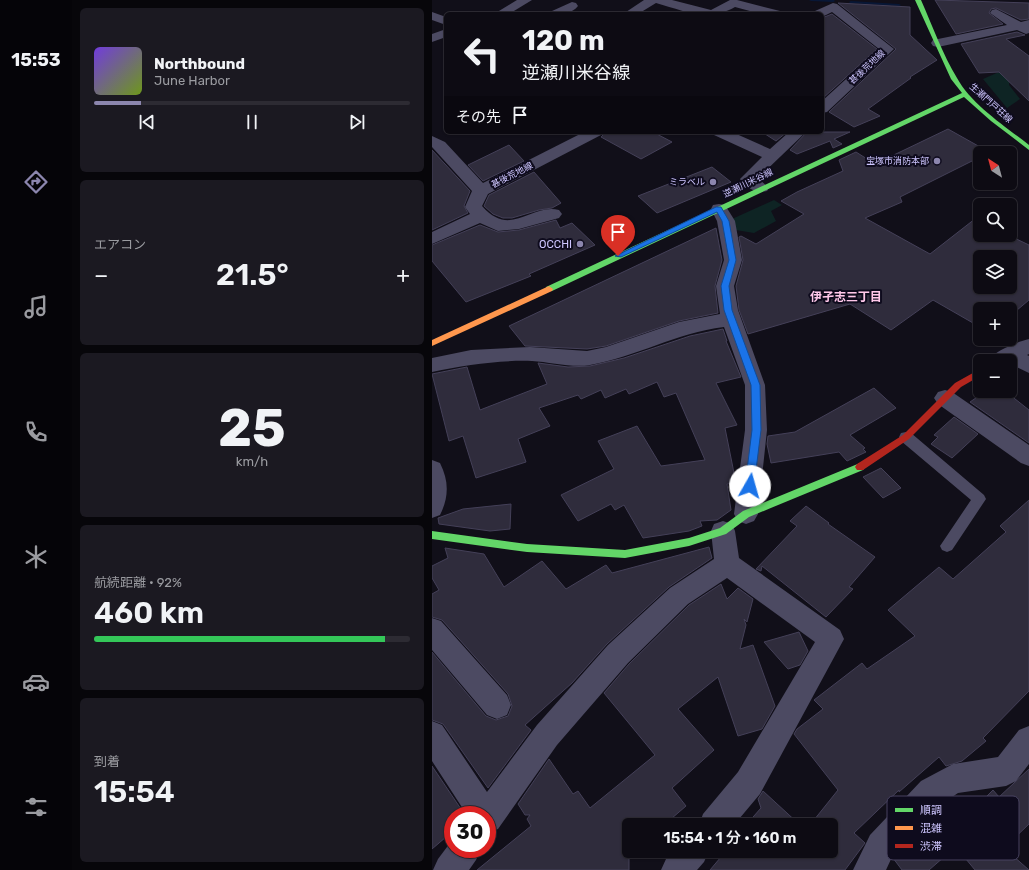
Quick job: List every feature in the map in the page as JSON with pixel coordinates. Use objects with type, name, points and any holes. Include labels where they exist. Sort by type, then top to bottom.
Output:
[{"type":"street","points":[[504,12],[526,0]]},
{"type":"street","points":[[635,12],[653,0]]},
{"type":"street","points":[[658,0],[704,12]]},
{"type":"street","name":"生瀬門戸荘線","points":[[918,0],[954,79],[965,94],[993,120],[1029,148]]},
{"type":"street","points":[[716,12],[734,3],[768,12]]},
{"type":"street","points":[[560,12],[572,6]]},
{"type":"street","name":"甚後荒地線","points":[[824,12],[833,7],[887,49],[824,108]]},
{"type":"street","points":[[996,13],[1026,28]]},
{"type":"street","points":[[432,16],[444,20]]},
{"type":"street","points":[[938,43],[1026,28]]},
{"type":"street","points":[[432,38],[444,34]]},
{"type":"street","name":"逆瀬川米谷線","points":[[432,343],[965,94]]},
{"type":"street","name":"甚後荒地線","points":[[481,216],[473,207],[481,191],[564,141],[589,134]]},
{"type":"street","points":[[722,134],[772,156]]},
{"type":"street","points":[[761,188],[748,179],[796,134]]},
{"type":"street","points":[[432,141],[440,145],[481,191]]},
{"type":"street","points":[[719,209],[726,221],[733,260],[725,286],[728,310],[755,385],[756,430],[746,514]]},
{"type":"street","points":[[432,238],[481,216],[498,226],[519,224],[553,214]]},
{"type":"street","points":[[432,365],[471,357],[530,354],[587,358],[609,354],[684,328],[731,319]]},
{"type":"street","points":[[1011,354],[1029,346]]},
{"type":"street","points":[[1017,362],[1029,366]]},
{"type":"street","points":[[432,535],[526,548],[625,554],[689,542],[723,531],[746,514],[867,464],[906,437],[958,385],[973,376]]},
{"type":"street","points":[[945,398],[1029,457]]},
{"type":"street","points":[[432,469],[437,492],[432,508]]},
{"type":"street","points":[[720,818],[749,783],[831,639],[727,564],[723,531]]},
{"type":"street","points":[[496,806],[547,736],[618,654],[679,596],[727,564]]},
{"type":"street","points":[[432,630],[497,705]]},
{"type":"street","points":[[432,735],[479,806]]},
{"type":"street","points":[[928,796],[953,779],[1006,771],[1029,740]]},
{"type":"street","points":[[869,870],[881,846],[887,840]]},
{"type":"street","points":[[449,870],[458,858]]},
{"type":"street","points":[[677,870],[687,858]]},
{"type":"lane","points":[[906,437],[979,498],[947,546]]},
{"type":"green space","points":[[1024,61],[1010,77],[1009,85],[1020,99],[1007,108],[983,79]]},
{"type":"green space","points":[[774,200],[782,205],[771,211],[776,221],[754,233],[736,230],[732,219]]},
{"type":"building","points":[[935,0],[1029,3],[1029,19],[1021,20],[996,8],[991,9],[989,13],[1003,24],[956,34]]},
{"type":"building","points":[[838,3],[910,7],[910,35],[937,60],[910,77],[911,78],[868,109],[880,116],[854,127],[829,112],[896,49]]},
{"type":"building","points":[[832,14],[877,49],[824,97],[824,17]]},
{"type":"building","points":[[1017,32],[1025,35],[1006,39],[1029,56],[1029,101],[999,72],[979,73],[961,44]]},
{"type":"building","points":[[948,129],[978,146],[973,146],[973,160],[900,197],[902,202],[865,218],[930,254],[973,220],[973,242],[1017,242],[1017,239],[1029,245],[1029,300],[1017,310],[1017,302],[973,302],[973,323],[933,300],[891,330],[850,304],[748,334],[739,310],[736,286],[743,260],[739,237],[741,236],[756,244],[804,214],[781,201],[843,171],[839,160],[856,152],[875,164]]},
{"type":"building","points":[[850,132],[834,139],[842,144],[833,148],[830,141],[797,154],[790,150],[805,134]]},
{"type":"building","points":[[604,134],[657,134],[672,142],[641,159],[601,137]]},
{"type":"building","points":[[765,134],[785,134],[776,141]]},
{"type":"building","points":[[509,145],[524,161],[483,181],[468,165]]},
{"type":"building","points":[[432,150],[470,191],[464,206],[468,213],[432,230]]},
{"type":"building","points":[[712,167],[731,182],[657,213],[638,196]]},
{"type":"building","points":[[534,172],[561,203],[552,208],[539,210],[512,218],[503,218],[493,214],[484,206],[489,195]]},
{"type":"building","points":[[556,220],[560,228],[572,223],[595,245],[529,274],[531,276],[466,302],[432,261],[432,245],[480,225],[498,232],[519,230]]},
{"type":"building","points":[[716,228],[722,260],[715,286],[718,313],[679,321],[606,346],[587,349],[525,346],[509,326]]},
{"type":"building","points":[[723,329],[726,341],[741,377],[716,383],[737,425],[725,428],[736,483],[727,484],[731,510],[717,520],[700,521],[702,526],[689,531],[643,538],[624,505],[615,510],[611,504],[578,521],[561,495],[614,469],[598,441],[637,426],[661,466],[705,460],[676,393],[664,397],[657,382],[629,394],[626,389],[605,398],[601,390],[581,399],[578,395],[539,408],[550,426],[518,439],[526,462],[476,478],[463,436],[449,441],[432,374],[467,367],[480,410],[547,384],[538,363],[568,367],[590,366],[624,358],[690,336]]},
{"type":"building","points":[[874,388],[896,408],[850,435],[865,448],[863,449],[866,452],[847,461],[839,452],[771,463],[767,444],[768,436],[795,432]]},
{"type":"building","points":[[976,398],[1014,398],[1029,410],[1029,443],[970,402]]},
{"type":"building","points":[[954,417],[978,434],[952,458],[931,444],[938,437],[934,435]]},
{"type":"building","points":[[881,468],[901,488],[883,498],[863,477]]},
{"type":"building","points":[[1029,500],[1029,691],[983,738],[986,741],[962,761],[946,766],[939,757],[899,792],[899,790],[893,796],[887,796],[887,801],[854,833],[865,843],[845,870],[710,870],[720,858],[838,858],[838,818],[816,818],[838,790],[794,734],[797,729],[823,709],[814,700],[862,663],[867,669],[915,636],[888,610],[939,567],[953,579],[1006,532],[1000,526]]},
{"type":"building","points":[[511,504],[510,529],[490,531],[439,524],[438,518],[463,509]]},
{"type":"building","points":[[806,506],[829,523],[828,524],[875,557],[849,587],[853,589],[826,617],[762,566],[761,571],[756,569],[797,526],[790,521]]},
{"type":"building","points":[[709,547],[712,558],[669,587],[607,644],[572,683],[525,725],[531,730],[488,788],[443,724],[432,720],[432,652],[486,716],[496,720],[508,716],[512,706],[508,694],[442,620],[432,617],[432,594],[439,590],[432,578],[432,566],[448,558],[445,548],[484,554],[504,587],[542,561],[566,589],[606,565],[612,573]]},
{"type":"building","points":[[721,584],[727,599],[738,588],[753,599],[747,622],[744,619],[746,625],[740,649],[753,645],[775,706],[762,729],[738,736],[718,677],[678,709],[714,750],[672,788],[686,806],[672,818],[622,818],[622,858],[629,858],[629,870],[477,870],[492,858],[496,858],[496,855],[531,826],[527,819],[530,815],[525,815],[518,804],[549,759],[573,794],[578,791],[590,808],[655,755],[604,693],[629,664],[689,605]]},
{"type":"building","points":[[799,632],[808,651],[800,665],[788,669],[764,642]]},
{"type":"building","points":[[432,766],[459,806],[444,806],[444,839],[432,849]]},
{"type":"building","points":[[1029,769],[1029,824],[1019,834],[1019,796],[1000,796]]},
{"type":"building","points":[[993,790],[998,796],[987,796]]},
{"type":"building","points":[[763,791],[792,818],[752,818],[761,808],[758,799]]},
{"type":"building","points":[[894,860],[941,860],[929,870],[902,870]]},
{"type":"building","points":[[967,860],[1018,860],[1029,870],[975,870]]},
{"type":"waterway","points":[[811,0],[833,1]]},
{"type":"waterway","points":[[851,2],[899,5]]},
{"type":"traffic: fast","points":[[918,0],[954,79],[965,94],[993,120],[1029,148]]},
{"type":"traffic: fast","points":[[549,289],[965,94]]},
{"type":"traffic: fast","points":[[432,535],[527,548],[625,554],[689,542],[723,531],[746,514],[860,467]]},
{"type":"traffic: slow","points":[[432,343],[549,289]]},
{"type":"traffic: jam","points":[[860,467],[906,437],[958,385],[973,376]]},
{"type":"place","name":"宝塚市消防本部","points":[[937,161]]},
{"type":"place","name":"ミラベル","points":[[713,182]]},
{"type":"place","name":"OCCHI","points":[[580,244]]},
{"type":"district","name":"伊孑志三丁目","points":[[846,297]]},
{"type":"route","points":[[618,256],[719,209],[726,221],[733,260],[725,286],[728,310],[755,385],[756,430],[750,486]]}]
